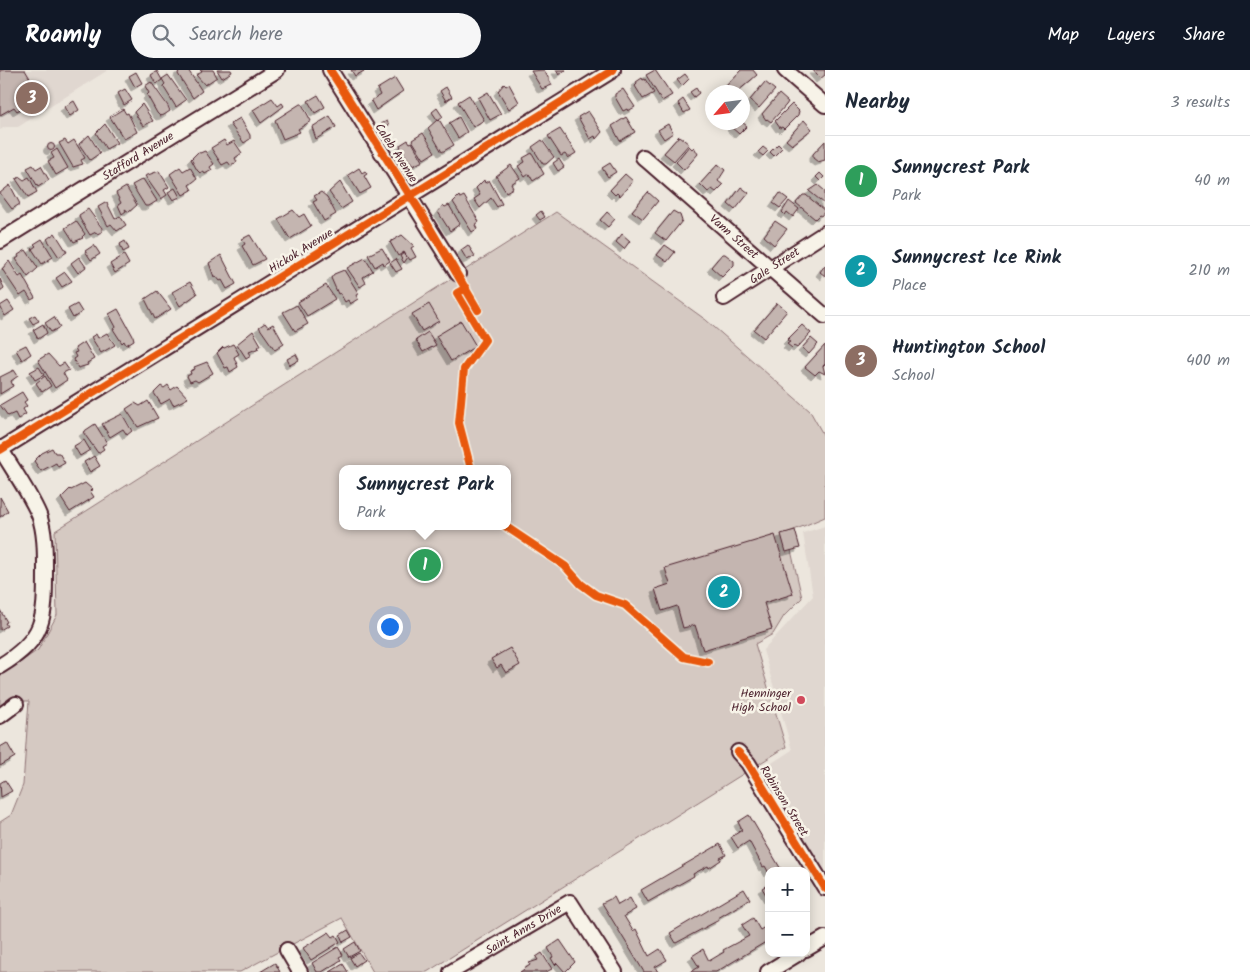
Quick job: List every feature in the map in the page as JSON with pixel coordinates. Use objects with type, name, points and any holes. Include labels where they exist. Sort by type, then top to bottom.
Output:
[{"type":"street","name":"Stafford Avenue","points":[[0,241],[276,70]]},
{"type":"street","name":"Caleb Avenue","points":[[330,70],[458,274]]},
{"type":"street","name":"Hickok Avenue","points":[[0,449],[613,70]]},
{"type":"street","points":[[785,70],[825,105]]},
{"type":"street","name":"Vann Street","points":[[643,157],[825,316]]},
{"type":"street","name":"Gale Street","points":[[724,298],[825,233]]},
{"type":"street","points":[[0,449],[38,514],[43,531],[45,560],[45,604],[39,628],[24,648],[0,666]]},
{"type":"street","points":[[0,716],[16,704]]},
{"type":"street","name":"Robinson Street","points":[[738,752],[748,763],[825,888]]},
{"type":"street","name":"Saint Anns Drive","points":[[451,972],[570,902],[614,972]]},
{"type":"street","points":[[810,947],[825,938]]},
{"type":"street","points":[[287,950],[300,972]]},
{"type":"street","points":[[768,972],[792,957]]},
{"type":"shaded area","points":[[0,70],[108,70],[18,127],[5,127],[0,130]]},
{"type":"shaded area","points":[[556,212],[706,320],[810,411],[825,438],[825,517],[787,533],[802,598],[784,616],[773,634],[755,644],[786,747],[427,972],[373,972],[342,918],[240,972],[0,972],[0,822],[11,815],[23,785],[29,701],[14,701],[0,710],[0,676],[38,650],[57,615],[55,531]]},
{"type":"shaded area","name":"Henninger High School","points":[[825,526],[825,876],[761,770],[792,750],[763,650],[813,596],[803,533]]},
{"type":"building","points":[[0,70],[25,70],[38,92],[27,98],[30,103],[17,111],[14,107],[0,115]]},
{"type":"building","points":[[179,70],[188,70],[202,91],[193,98],[178,74]]},
{"type":"building","points":[[200,70],[213,70],[217,77],[205,85],[196,75],[202,72]]},
{"type":"building","points":[[217,70],[231,70],[232,72],[222,78]]},
{"type":"building","points":[[351,70],[366,70],[355,76]]},
{"type":"building","points":[[544,70],[552,85],[542,89],[531,71]]},
{"type":"building","points":[[556,70],[566,70],[559,75]]},
{"type":"building","points":[[655,70],[672,95],[662,101],[646,75]]},
{"type":"building","points":[[741,70],[753,70],[757,75],[745,85],[727,85]]},
{"type":"building","points":[[813,70],[825,70],[825,75],[820,79]]},
{"type":"building","points":[[157,71],[162,80],[156,84],[151,75]]},
{"type":"building","points":[[136,72],[142,83],[135,87],[129,76]]},
{"type":"building","points":[[685,74],[689,79],[682,86],[677,80]]},
{"type":"building","points":[[168,75],[186,100],[176,107],[163,86],[165,84],[162,79]]},
{"type":"building","points":[[395,78],[403,91],[376,110],[371,101],[380,95],[377,89]]},
{"type":"building","points":[[642,78],[643,80],[645,79],[654,93],[643,99],[635,86],[636,82]]},
{"type":"building","points":[[151,82],[170,111],[164,115],[160,116],[157,113],[147,95],[149,93],[145,86]]},
{"type":"building","points":[[765,82],[775,90],[759,108],[750,100]]},
{"type":"building","points":[[504,84],[506,86],[509,84],[519,102],[509,109],[498,91]]},
{"type":"building","points":[[446,87],[452,97],[446,101],[440,91]]},
{"type":"building","points":[[696,88],[699,93],[694,97],[690,92]]},
{"type":"building","points":[[125,89],[132,100],[124,105],[118,93]]},
{"type":"building","points":[[623,89],[635,107],[628,111],[627,109],[623,111],[615,97],[615,94]]},
{"type":"building","points":[[488,92],[501,114],[490,120],[478,98]]},
{"type":"building","points":[[779,94],[788,102],[771,122],[766,120],[762,114]]},
{"type":"building","points":[[318,95],[325,107],[315,113],[308,101]]},
{"type":"building","points":[[469,95],[484,120],[473,127],[458,102]]},
{"type":"building","points":[[272,98],[278,106],[282,103],[284,106],[261,123],[253,110]]},
{"type":"building","points":[[683,99],[690,110],[684,113],[678,103]]},
{"type":"building","points":[[74,101],[79,110],[70,116],[64,107]]},
{"type":"building","points":[[142,104],[153,121],[143,126],[134,112]]},
{"type":"building","points":[[302,104],[311,121],[298,129],[300,132],[283,139],[275,120]]},
{"type":"building","points":[[792,104],[799,111],[798,115],[784,129],[780,128],[775,121]]},
{"type":"building","points":[[437,108],[443,117],[438,121],[432,112]]},
{"type":"building","points":[[123,109],[126,114],[128,113],[137,132],[124,139],[110,117]]},
{"type":"building","points":[[588,111],[602,132],[596,139],[595,136],[590,139],[578,117]]},
{"type":"building","points":[[330,116],[336,127],[316,139],[312,127]]},
{"type":"building","points":[[459,117],[467,132],[458,138],[449,123]]},
{"type":"building","points":[[626,117],[635,132],[620,141],[612,126]]},
{"type":"building","points":[[240,118],[250,135],[250,139],[244,143],[230,124]]},
{"type":"building","points":[[437,120],[440,121],[454,145],[442,152],[428,128]]},
{"type":"building","points":[[804,120],[812,129],[792,145],[786,140]]},
{"type":"building","points":[[387,121],[389,125],[384,129],[381,124]]},
{"type":"building","points":[[105,124],[117,143],[106,149],[96,133]]},
{"type":"building","points":[[668,124],[673,133],[664,139],[658,130]]},
{"type":"building","points":[[560,129],[576,153],[568,158],[565,154],[561,156],[548,136]]},
{"type":"building","points":[[734,130],[743,130],[739,134]]},
{"type":"building","points":[[423,133],[435,152],[424,159],[412,140]]},
{"type":"building","points":[[89,135],[100,153],[90,160],[79,144]]},
{"type":"building","points":[[679,136],[689,144],[674,161],[664,153]]},
{"type":"building","points":[[65,140],[68,144],[74,140],[85,158],[81,160],[83,164],[73,167],[59,143]]},
{"type":"building","points":[[224,140],[227,145],[234,141],[242,153],[235,158],[237,162],[231,166],[228,162],[222,165],[211,148]]},
{"type":"building","points":[[408,140],[410,143],[412,142],[423,161],[413,166],[400,145]]},
{"type":"building","points":[[542,140],[554,157],[546,164],[543,164],[532,147]]},
{"type":"building","points":[[825,141],[825,160],[818,162],[813,158],[813,154]]},
{"type":"building","points":[[51,143],[55,147],[51,151],[47,147]]},
{"type":"building","points":[[778,144],[782,148],[774,156],[770,152]]},
{"type":"building","points":[[689,146],[692,149],[694,147],[698,154],[684,170],[676,162]]},
{"type":"building","points":[[763,147],[768,151],[763,156],[758,152]]},
{"type":"building","points":[[57,149],[68,168],[56,175],[48,161],[54,158],[51,153]]},
{"type":"building","points":[[205,151],[214,164],[210,167],[212,170],[205,174],[203,171],[200,173],[197,170],[191,159],[198,152]]},
{"type":"building","points":[[532,153],[544,174],[533,181],[529,174],[525,177],[518,166],[525,162],[523,158]]},
{"type":"building","points":[[559,159],[564,167],[558,171],[553,163]]},
{"type":"building","points":[[610,163],[616,172],[608,177],[602,168]]},
{"type":"building","points":[[718,164],[725,170],[718,181],[723,185],[716,192],[712,189],[708,192],[700,184]]},
{"type":"building","points":[[33,165],[36,169],[41,166],[49,180],[38,187],[27,168]]},
{"type":"building","points":[[511,165],[520,178],[511,184],[513,188],[506,192],[496,176]]},
{"type":"building","points":[[180,167],[183,171],[190,167],[197,179],[189,185],[192,190],[183,195],[170,174]]},
{"type":"building","points":[[359,168],[362,173],[365,171],[367,174],[364,176],[371,188],[360,194],[348,175]]},
{"type":"building","points":[[159,171],[169,187],[164,190],[167,195],[161,199],[145,176]]},
{"type":"building","points":[[820,173],[824,177],[820,181],[816,177]]},
{"type":"building","points":[[625,174],[633,181],[620,196],[617,193],[615,195],[610,190]]},
{"type":"building","points":[[20,177],[24,180],[29,177],[37,192],[28,197],[16,179]]},
{"type":"building","points":[[143,179],[157,201],[149,206],[145,206],[132,185]]},
{"type":"building","points":[[484,180],[485,183],[489,180],[502,204],[497,207],[491,198],[480,208],[474,199],[480,195],[476,188]]},
{"type":"building","points":[[340,182],[352,202],[341,209],[329,192]]},
{"type":"building","points":[[10,185],[20,204],[12,209],[0,193]]},
{"type":"building","points":[[818,185],[825,191],[825,204],[809,191]]},
{"type":"building","points":[[126,187],[137,205],[129,212],[125,209],[126,211],[122,214],[118,205],[121,203],[116,193]]},
{"type":"building","points":[[741,187],[749,193],[735,210],[728,204]]},
{"type":"building","points":[[175,188],[180,197],[173,200],[168,192]]},
{"type":"building","points":[[321,192],[327,197],[336,214],[324,221],[313,202],[317,200],[314,196]]},
{"type":"building","points":[[648,192],[658,201],[643,219],[632,211]]},
{"type":"building","points":[[780,193],[788,199],[780,208],[773,203]]},
{"type":"building","points":[[803,195],[806,195],[825,211],[821,216],[819,215],[815,219],[796,203]]},
{"type":"building","points":[[459,196],[460,198],[464,196],[479,222],[475,225],[477,229],[472,232],[453,202]]},
{"type":"building","points":[[789,201],[799,209],[793,217],[787,212],[785,215],[782,212]]},
{"type":"building","points":[[107,203],[115,219],[120,216],[126,225],[117,231],[111,224],[108,226],[98,207]]},
{"type":"building","points":[[443,205],[445,207],[449,205],[460,224],[450,231],[438,212]]},
{"type":"building","points":[[88,209],[102,228],[102,232],[90,235],[80,219],[79,215]]},
{"type":"building","points":[[293,210],[299,217],[304,214],[311,226],[290,239],[278,219]]},
{"type":"building","points":[[541,211],[545,217],[540,220],[536,215]]},
{"type":"building","points":[[673,211],[680,215],[682,221],[666,241],[655,233]]},
{"type":"building","points":[[607,212],[615,219],[608,227],[600,220]]},
{"type":"building","points":[[76,221],[85,234],[83,238],[74,242],[65,228]]},
{"type":"building","points":[[775,221],[787,229],[774,245],[764,236]]},
{"type":"building","points":[[55,233],[67,252],[59,257],[47,239]]},
{"type":"building","points":[[622,234],[630,241],[624,249],[616,242]]},
{"type":"building","points":[[250,235],[265,259],[253,265],[242,246],[245,244],[242,239]]},
{"type":"building","points":[[402,235],[414,246],[411,248],[416,257],[410,260],[408,257],[404,263],[400,256],[404,253],[407,257],[404,252],[398,256],[390,242]]},
{"type":"building","points":[[42,239],[53,257],[42,264],[32,249],[36,246],[34,244]]},
{"type":"building","points":[[125,241],[129,249],[123,252],[120,244]]},
{"type":"building","points":[[94,245],[100,254],[91,260],[85,251]]},
{"type":"building","points":[[468,245],[475,256],[467,260],[461,250]]},
{"type":"building","points":[[665,245],[675,252],[667,262],[657,255]]},
{"type":"building","points":[[382,248],[390,261],[384,265],[383,262],[375,267],[368,255]]},
{"type":"building","points":[[26,250],[38,268],[28,277],[16,259],[19,257],[18,255]]},
{"type":"building","points":[[722,254],[725,254],[734,261],[734,265],[722,277],[711,267]]},
{"type":"building","points":[[124,255],[129,264],[115,273],[110,264]]},
{"type":"building","points":[[221,255],[236,284],[227,289],[222,280],[220,281],[216,276],[214,277],[209,263]]},
{"type":"building","points":[[79,257],[86,267],[78,273],[71,263]]},
{"type":"building","points":[[365,258],[373,271],[363,277],[366,283],[360,287],[347,268]]},
{"type":"building","points":[[396,259],[402,269],[396,272],[390,263]]},
{"type":"building","points":[[9,261],[19,277],[22,275],[35,298],[31,300],[26,292],[20,296],[2,269]]},
{"type":"building","points":[[825,265],[825,276],[820,272]]},
{"type":"building","points":[[344,270],[359,294],[356,295],[358,299],[350,304],[348,300],[345,302],[340,293],[338,294],[331,278],[334,274]]},
{"type":"building","points":[[65,272],[72,281],[62,287],[56,278]]},
{"type":"building","points":[[0,279],[4,288],[0,291]]},
{"type":"building","points":[[190,282],[197,294],[180,306],[172,292]]},
{"type":"building","points":[[326,285],[335,299],[307,316],[298,302]]},
{"type":"building","points":[[157,291],[171,309],[155,319],[145,299]]},
{"type":"building","points":[[8,301],[14,310],[5,316],[0,306]]},
{"type":"building","points":[[777,303],[787,311],[764,338],[754,330]]},
{"type":"building","points":[[77,304],[82,312],[73,318],[68,309]]},
{"type":"building","points":[[429,304],[439,321],[422,331],[412,314]]},
{"type":"building","points":[[297,305],[308,324],[295,331],[283,312]]},
{"type":"building","points":[[118,309],[134,340],[126,345],[124,341],[122,343],[113,329],[116,327],[109,314]]},
{"type":"building","points":[[35,315],[39,321],[33,324],[29,318]]},
{"type":"building","points":[[54,317],[60,327],[51,332],[45,323]]},
{"type":"building","points":[[461,321],[476,346],[451,361],[436,336]]},
{"type":"building","points":[[265,323],[268,327],[273,324],[284,344],[275,350],[259,327]]},
{"type":"building","points":[[43,324],[47,333],[38,339],[33,330]]},
{"type":"building","points":[[802,325],[811,333],[797,348],[794,346],[792,348],[787,344],[790,342],[787,340]]},
{"type":"building","points":[[253,331],[261,345],[259,348],[249,352],[251,355],[246,358],[237,344]]},
{"type":"building","points":[[428,332],[436,345],[423,352],[416,340]]},
{"type":"building","points":[[107,333],[115,345],[101,353],[91,337],[96,334],[98,338]]},
{"type":"building","points":[[811,338],[818,344],[809,354],[802,348]]},
{"type":"building","points":[[84,342],[94,359],[87,363],[88,365],[78,368],[73,359],[76,357],[74,353],[77,352],[75,348]]},
{"type":"building","points":[[233,344],[239,354],[234,357],[238,367],[230,372],[228,367],[225,368],[217,353],[223,347]]},
{"type":"building","points":[[26,345],[31,354],[22,360],[16,350]]},
{"type":"building","points":[[825,345],[825,364],[823,366],[825,374],[819,371],[815,375],[805,367]]},
{"type":"building","points":[[48,354],[59,366],[64,363],[69,370],[63,373],[67,380],[55,388],[38,360]]},
{"type":"building","points":[[296,354],[299,360],[290,365],[287,359]]},
{"type":"building","points":[[207,362],[213,373],[198,382],[195,380],[190,382],[187,376],[191,374],[190,371],[195,369],[194,367]]},
{"type":"building","points":[[39,367],[44,375],[35,380],[30,372]]},
{"type":"building","points":[[14,370],[18,376],[11,381],[13,386],[0,394],[0,377]]},
{"type":"building","points":[[45,376],[51,386],[42,392],[36,383]]},
{"type":"building","points":[[168,385],[171,390],[177,386],[188,398],[173,405],[170,399],[161,404],[154,393],[161,386],[164,388]]},
{"type":"building","points":[[22,392],[27,400],[24,402],[27,406],[23,409],[26,414],[18,419],[15,413],[8,416],[0,405]]},
{"type":"building","points":[[148,401],[158,418],[138,427],[126,409],[135,403],[140,406]]},
{"type":"building","points":[[122,414],[132,431],[127,435],[123,429],[110,437],[102,424]]},
{"type":"building","points":[[95,424],[107,443],[102,446],[104,449],[98,453],[83,432]]},
{"type":"building","points":[[84,440],[90,450],[80,456],[74,446]]},
{"type":"building","points":[[52,448],[55,453],[59,453],[65,463],[58,467],[56,463],[41,471],[34,461],[42,453]]},
{"type":"building","points":[[94,456],[100,466],[90,472],[84,462]]},
{"type":"building","points":[[85,483],[93,490],[90,491],[94,497],[70,512],[61,498],[70,489]]},
{"type":"building","points":[[0,497],[8,511],[0,517]]},
{"type":"building","points":[[795,530],[800,548],[786,552],[781,534]]},
{"type":"building","points":[[775,535],[793,594],[764,603],[772,629],[703,650],[695,625],[683,628],[677,606],[662,611],[655,589],[670,584],[665,568]]},
{"type":"building","points":[[0,610],[7,622],[5,623],[7,626],[0,630]]},
{"type":"building","points":[[510,648],[520,665],[506,673],[501,665],[497,668],[491,659]]},
{"type":"building","points":[[7,743],[15,757],[0,766],[0,747]]},
{"type":"building","points":[[5,780],[12,791],[1,797],[0,783]]},
{"type":"building","points":[[749,815],[780,867],[763,867],[749,841],[738,848],[731,837],[742,830],[738,822]]},
{"type":"building","points":[[720,844],[726,855],[720,858],[721,860],[709,868],[708,866],[693,874],[694,876],[648,902],[641,890]]},
{"type":"building","points":[[744,889],[750,899],[718,918],[719,920],[676,943],[670,933]]},
{"type":"building","points":[[614,897],[618,905],[630,898],[636,909],[624,916],[633,931],[636,929],[649,956],[660,949],[667,960],[655,967],[658,972],[644,972],[602,903]]},
{"type":"building","points":[[753,918],[760,930],[765,927],[765,942],[716,972],[691,972],[699,967],[692,956],[703,949],[709,961],[724,952],[723,950],[749,936],[742,925]]},
{"type":"building","points":[[348,930],[352,937],[343,942],[340,935]]},
{"type":"building","points":[[329,932],[333,937],[336,935],[340,942],[311,960],[303,948]]},
{"type":"building","points":[[560,940],[575,962],[565,972],[557,963],[555,965],[548,948]]},
{"type":"building","points":[[355,942],[360,951],[349,957],[344,949]]},
{"type":"building","points":[[338,947],[343,955],[339,957],[341,960],[322,972],[317,972],[312,963]]},
{"type":"building","points":[[359,953],[364,960],[355,966],[350,958]]},
{"type":"building","points":[[542,953],[552,969],[546,972],[520,972],[530,965],[529,963],[538,960],[536,957]]},
{"type":"building","points":[[275,963],[280,972],[260,972]]},
{"type":"building","points":[[343,964],[348,972],[330,972]]},
{"type":"cycle path","points":[[330,70],[420,211],[478,310]]},
{"type":"cycle path","points":[[0,450],[613,70]]},
{"type":"cycle path","points":[[466,288],[457,293],[485,340],[464,369],[459,423],[470,465]]},
{"type":"cycle path","points":[[511,530],[565,566],[581,584],[596,595],[625,605],[684,657],[708,662]]},
{"type":"cycle path","points":[[738,752],[748,763],[825,888]]},
{"type":"place","name":"Huntington School","points":[[32,98]]},
{"type":"place","name":"Sunnycrest Park","points":[[425,565]]},
{"type":"place","name":"Sunnycrest Ice Rink","points":[[724,592]]},
{"type":"place","name":"Henninger High School","points":[[801,700]]}]
